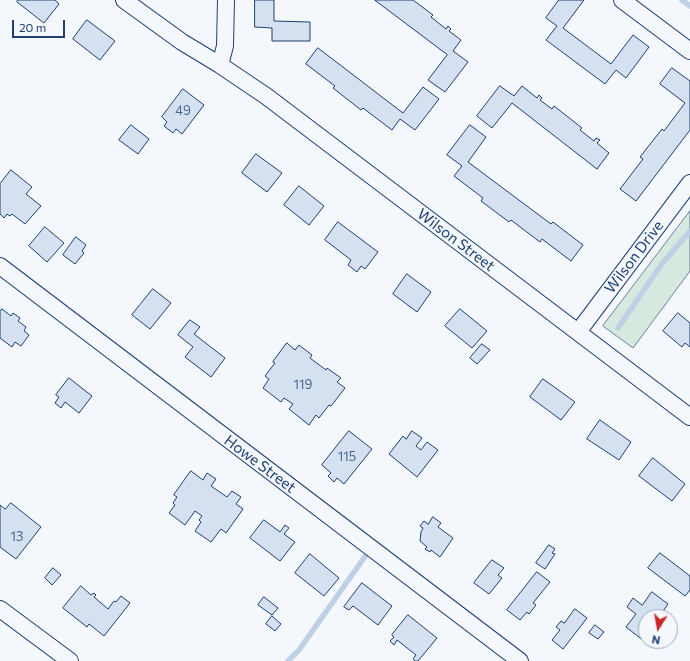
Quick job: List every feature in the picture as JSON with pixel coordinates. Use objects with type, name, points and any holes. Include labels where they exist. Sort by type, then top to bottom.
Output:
[{"type":"street","name":"Wilson Street","points":[[124,0],[182,42],[220,65],[266,96],[690,417]]},
{"type":"street","points":[[220,65],[225,46],[226,0]]},
{"type":"street","points":[[622,0],[690,52]]},
{"type":"street","name":"Wilson Drive","points":[[578,332],[690,183]]},
{"type":"street","name":"Howe Street","points":[[2,271],[520,661]]},
{"type":"street","points":[[0,609],[70,661]]},
{"type":"shaded area","points":[[690,211],[690,271],[633,348],[603,326]]},
{"type":"building","points":[[18,0],[55,0],[59,4],[44,23],[17,2]]},
{"type":"building","points":[[255,0],[274,0],[274,21],[310,22],[310,41],[272,41],[272,28],[255,27]]},
{"type":"building","points":[[375,0],[413,0],[433,15],[431,17],[446,29],[448,26],[451,29],[449,31],[461,40],[453,51],[468,62],[445,92],[428,80],[447,55]]},
{"type":"building","points":[[559,0],[584,0],[563,28],[611,64],[633,35],[649,47],[626,78],[616,70],[605,84],[546,40],[557,26],[546,18]]},
{"type":"building","points":[[87,20],[115,41],[100,60],[73,39]]},
{"type":"building","points":[[318,48],[403,113],[423,87],[439,99],[415,130],[400,119],[392,130],[363,108],[361,110],[333,88],[335,86],[306,64]]},
{"type":"building","points":[[672,68],[690,81],[690,130],[636,201],[620,189],[643,159],[640,157],[662,129],[664,131],[685,103],[660,84]]},
{"type":"building","points":[[500,86],[514,96],[522,86],[537,98],[539,95],[542,98],[540,100],[552,109],[554,106],[582,128],[580,130],[594,141],[596,138],[600,140],[597,143],[609,153],[597,169],[512,103],[492,128],[477,116]]},
{"type":"building","points":[[183,89],[204,105],[182,134],[176,129],[173,133],[164,126],[167,122],[162,117]]},
{"type":"building","points":[[131,125],[149,139],[138,154],[119,140]]},
{"type":"building","points":[[470,125],[486,137],[468,162],[551,224],[553,222],[583,245],[571,261],[542,239],[540,242],[511,220],[509,222],[481,201],[483,198],[454,176],[462,166],[447,155]]},
{"type":"building","points":[[256,154],[282,173],[267,192],[242,173]]},
{"type":"building","points":[[11,170],[32,187],[26,194],[41,206],[25,224],[12,214],[10,216],[7,214],[4,218],[0,214],[0,184]]},
{"type":"building","points":[[299,186],[324,206],[309,225],[284,205]]},
{"type":"building","points":[[338,222],[378,252],[365,269],[361,266],[357,272],[348,265],[351,260],[325,240]]},
{"type":"building","points":[[45,227],[64,243],[47,262],[29,246]]},
{"type":"building","points":[[76,237],[86,245],[82,251],[84,253],[75,264],[63,255]]},
{"type":"building","points":[[407,274],[431,292],[417,312],[393,294]]},
{"type":"building","points":[[153,289],[171,303],[150,329],[132,315]]},
{"type":"building","points":[[2,309],[11,316],[13,313],[20,318],[18,321],[26,327],[24,331],[29,335],[21,346],[15,342],[12,347],[0,338],[0,312]]},
{"type":"building","points":[[460,309],[487,331],[472,348],[445,326]]},
{"type":"building","points":[[678,313],[690,323],[690,347],[685,343],[682,347],[663,331]]},
{"type":"building","points":[[190,320],[200,327],[194,334],[225,358],[211,377],[185,357],[193,347],[178,335]]},
{"type":"building","points":[[287,343],[295,350],[299,345],[312,355],[310,358],[326,370],[327,368],[341,378],[337,382],[345,388],[331,406],[329,405],[319,418],[316,415],[309,425],[289,409],[293,404],[284,398],[281,402],[263,388],[269,379],[265,376]]},
{"type":"building","points":[[482,344],[490,350],[477,364],[470,358]]},
{"type":"building","points":[[69,378],[92,396],[79,413],[65,402],[61,408],[55,403],[59,397],[56,395]]},
{"type":"building","points":[[543,379],[575,402],[561,420],[530,397]]},
{"type":"building","points":[[600,420],[631,442],[619,460],[587,439]]},
{"type":"building","points":[[349,431],[372,449],[344,484],[337,478],[334,482],[328,476],[331,473],[322,465]]},
{"type":"building","points":[[412,431],[422,438],[416,446],[421,450],[427,442],[438,450],[417,477],[389,454],[403,436],[406,439]]},
{"type":"building","points":[[653,458],[685,484],[672,501],[639,476]]},
{"type":"building","points":[[191,471],[203,480],[207,473],[216,479],[211,486],[227,497],[232,491],[241,497],[236,504],[243,509],[226,533],[221,529],[211,542],[195,531],[201,522],[199,520],[202,516],[195,511],[185,525],[169,513],[175,505],[173,503],[177,497],[174,495]]},
{"type":"building","points":[[11,503],[41,527],[16,559],[0,547],[0,505],[5,509]]},
{"type":"building","points":[[433,517],[441,523],[438,527],[453,538],[440,557],[431,550],[430,552],[425,549],[427,547],[420,541],[423,528],[420,526],[424,521],[428,524]]},
{"type":"building","points":[[264,520],[280,532],[285,525],[289,528],[284,534],[295,542],[280,561],[250,538]]},
{"type":"building","points":[[549,545],[555,549],[552,553],[555,554],[545,569],[536,563]]},
{"type":"building","points":[[660,553],[690,576],[690,590],[685,596],[648,568]]},
{"type":"building","points":[[310,554],[339,578],[324,596],[295,573]]},
{"type":"building","points":[[492,560],[504,568],[498,575],[502,578],[489,594],[474,583]]},
{"type":"building","points":[[53,568],[61,575],[52,585],[45,578]]},
{"type":"building","points":[[537,572],[550,582],[533,603],[536,605],[529,614],[527,612],[520,620],[507,610]]},
{"type":"building","points":[[362,583],[392,606],[378,625],[353,606],[349,610],[344,607]]},
{"type":"building","points":[[81,586],[91,595],[94,593],[96,595],[94,597],[108,609],[114,601],[116,602],[121,596],[130,603],[104,636],[89,624],[87,627],[63,608]]},
{"type":"building","points":[[652,592],[668,604],[665,609],[638,609],[638,636],[626,627],[636,614],[627,607],[633,598],[642,605]]},
{"type":"building","points":[[264,597],[278,608],[272,615],[258,605]]},
{"type":"building","points":[[575,609],[587,618],[563,649],[552,640],[560,630],[556,627],[561,621],[564,623]]},
{"type":"building","points":[[408,615],[437,638],[418,661],[413,659],[416,655],[397,640],[394,645],[390,641],[394,637],[392,635]]},
{"type":"building","points":[[272,616],[281,624],[275,631],[266,624]]},
{"type":"building","points":[[595,625],[604,632],[598,639],[589,633]]},
{"type":"waterway","points":[[682,0],[690,6]]},
{"type":"waterway","points":[[618,328],[661,265],[690,231]]},
{"type":"waterway","points":[[288,661],[299,650],[371,548]]}]
